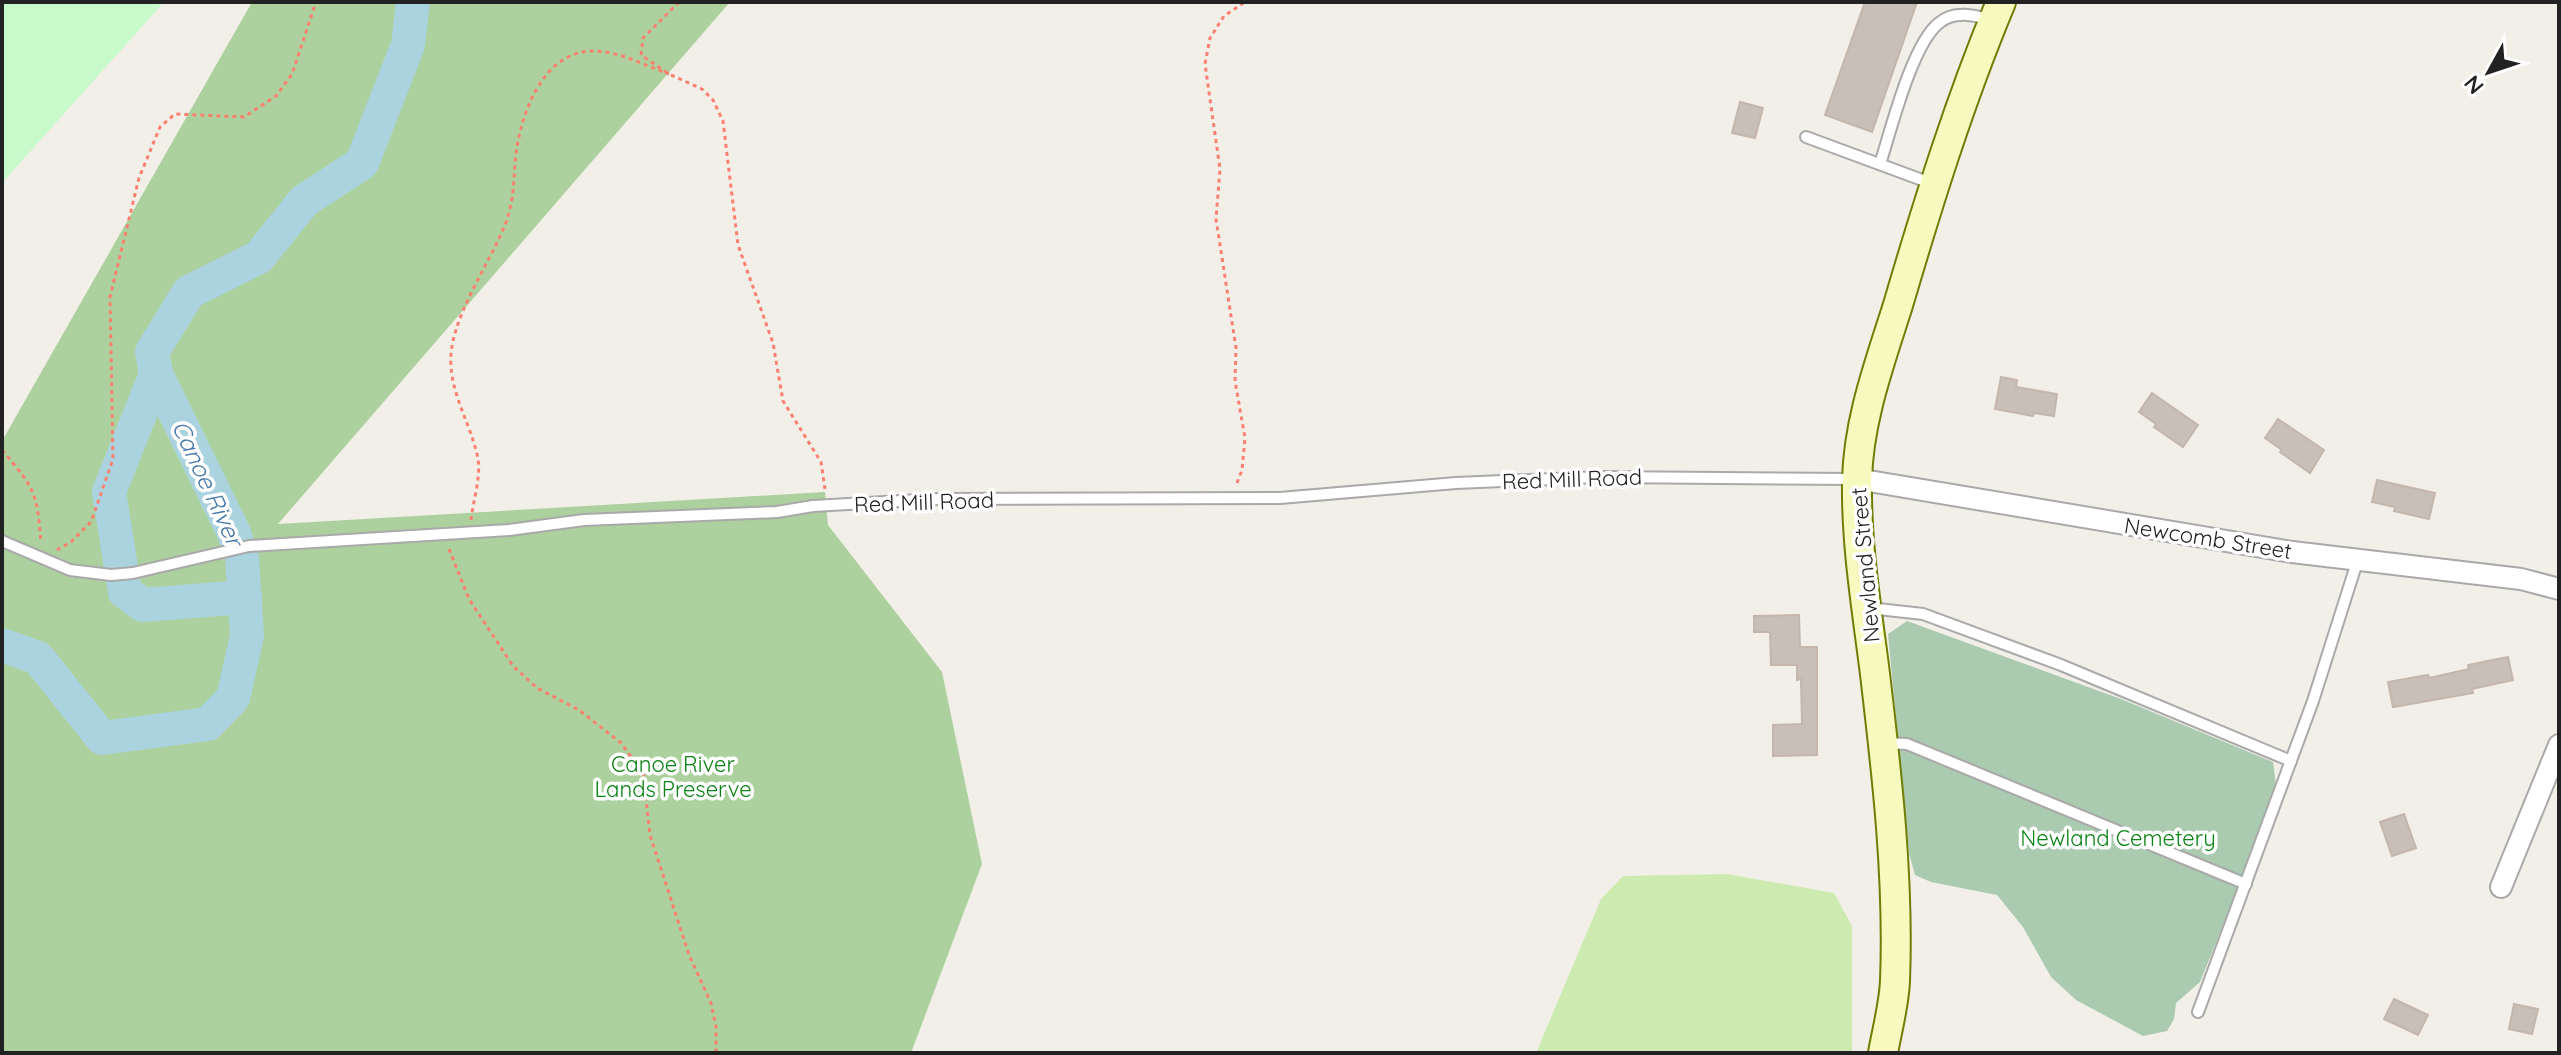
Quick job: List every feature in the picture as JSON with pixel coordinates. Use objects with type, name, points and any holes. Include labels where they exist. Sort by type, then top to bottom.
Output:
[{"type":"street","name":"Newland Street","points":[[1883,1053],[1895,984],[1894,870],[1883,743],[1860,552],[1857,479],[1863,430],[1873,387],[1935,185],[1976,62],[1997,11]]},
{"type":"street","name":"Newcomb Street","points":[[1857,479],[2292,552],[2521,579],[2559,589]]},
{"type":"street","points":[[2501,887],[2559,745]]},
{"type":"lane","points":[[1880,164],[1917,54],[1928,34],[1939,22],[1953,16],[1997,11]]},
{"type":"lane","points":[[1806,137],[1935,185]]},
{"type":"lane","name":"Red Mill Road","points":[[2,541],[70,570],[111,575],[133,573],[249,546],[470,533],[584,520],[777,512],[827,505],[938,499],[1280,498],[1456,483],[1600,477],[1857,479]]},
{"type":"lane","points":[[2198,1012],[2291,761],[2358,559]]},
{"type":"lane","points":[[1867,608],[1923,614],[2061,665],[2291,761]]},
{"type":"lane","points":[[1883,743],[1907,744],[2246,884]]},
{"type":"path","points":[[2,450],[29,482],[37,499],[43,558],[71,542],[91,522],[113,459],[110,297],[139,178],[160,127],[175,114],[244,117],[276,96],[292,74],[316,2]]},
{"type":"path","points":[[669,74],[641,55],[643,38],[679,2]]},
{"type":"path","points":[[1232,498],[1242,470],[1245,438],[1235,381],[1236,348],[1216,219],[1220,169],[1205,64],[1210,38],[1224,16],[1245,2]]},
{"type":"path","points":[[470,533],[478,461],[458,403],[451,365],[452,338],[505,225],[515,192],[518,141],[536,87],[549,68],[577,52],[606,52],[669,74],[702,89],[713,100],[723,121],[738,245],[773,343],[783,401],[821,462],[827,505]]},
{"type":"path","points":[[443,534],[469,599],[513,666],[537,688],[579,710],[621,743],[643,773],[650,835],[689,955],[711,1003],[716,1027],[716,1053]]},
{"type":"green space","points":[[2,2],[164,2],[2,183]]},
{"type":"green space","name":"Canoe River Lands Preserve","points":[[252,2],[730,2],[278,524],[825,492],[828,525],[942,672],[982,864],[911,1053],[2,1053],[2,441]]},
{"type":"green space","name":"Newland Cemetery","points":[[1907,621],[2121,699],[2273,762],[2277,793],[2200,982],[2176,1003],[2174,1019],[2167,1031],[2143,1036],[2076,1000],[2051,977],[2023,927],[1997,895],[1931,882],[1915,875],[1909,853],[1888,634]]},
{"type":"green space","points":[[1727,874],[1834,893],[1852,926],[1852,1053],[1536,1053],[1601,899],[1623,876]]},
{"type":"building","points":[[1865,2],[1917,2],[1872,132],[1825,115]]},
{"type":"building","points":[[1740,102],[1763,108],[1755,138],[1732,133]]},
{"type":"building","points":[[2001,377],[2017,380],[2016,387],[2057,394],[2054,416],[2034,413],[2033,416],[1995,409]]},
{"type":"building","points":[[2152,393],[2198,425],[2183,447],[2154,427],[2156,424],[2139,412]]},
{"type":"building","points":[[2278,419],[2324,450],[2310,473],[2265,438]]},
{"type":"building","points":[[2377,480],[2435,493],[2429,519],[2372,502]]},
{"type":"building","points":[[1799,615],[1800,647],[1817,647],[1817,755],[1773,756],[1773,725],[1802,724],[1801,679],[1797,680],[1797,665],[1771,665],[1770,632],[1754,632],[1754,616]]},
{"type":"building","points":[[2508,657],[2513,680],[2472,689],[2473,693],[2393,707],[2388,682],[2428,675],[2429,678],[2469,669],[2468,665]]},
{"type":"building","points":[[2404,814],[2416,848],[2392,856],[2380,822]]},
{"type":"building","points":[[2394,999],[2428,1015],[2418,1035],[2384,1019]]},
{"type":"building","points":[[2514,1004],[2538,1009],[2532,1034],[2509,1029]]},
{"type":"waterway","name":"Canoe River","points":[[2,645],[38,658],[102,738],[208,724],[233,698],[247,636],[242,558],[234,533],[156,374],[152,352],[189,292],[259,257],[304,201],[362,163],[408,45],[413,2]]},
{"type":"waterway","name":"Canoe River","points":[[156,374],[109,492],[125,592],[143,605],[245,597]]}]
